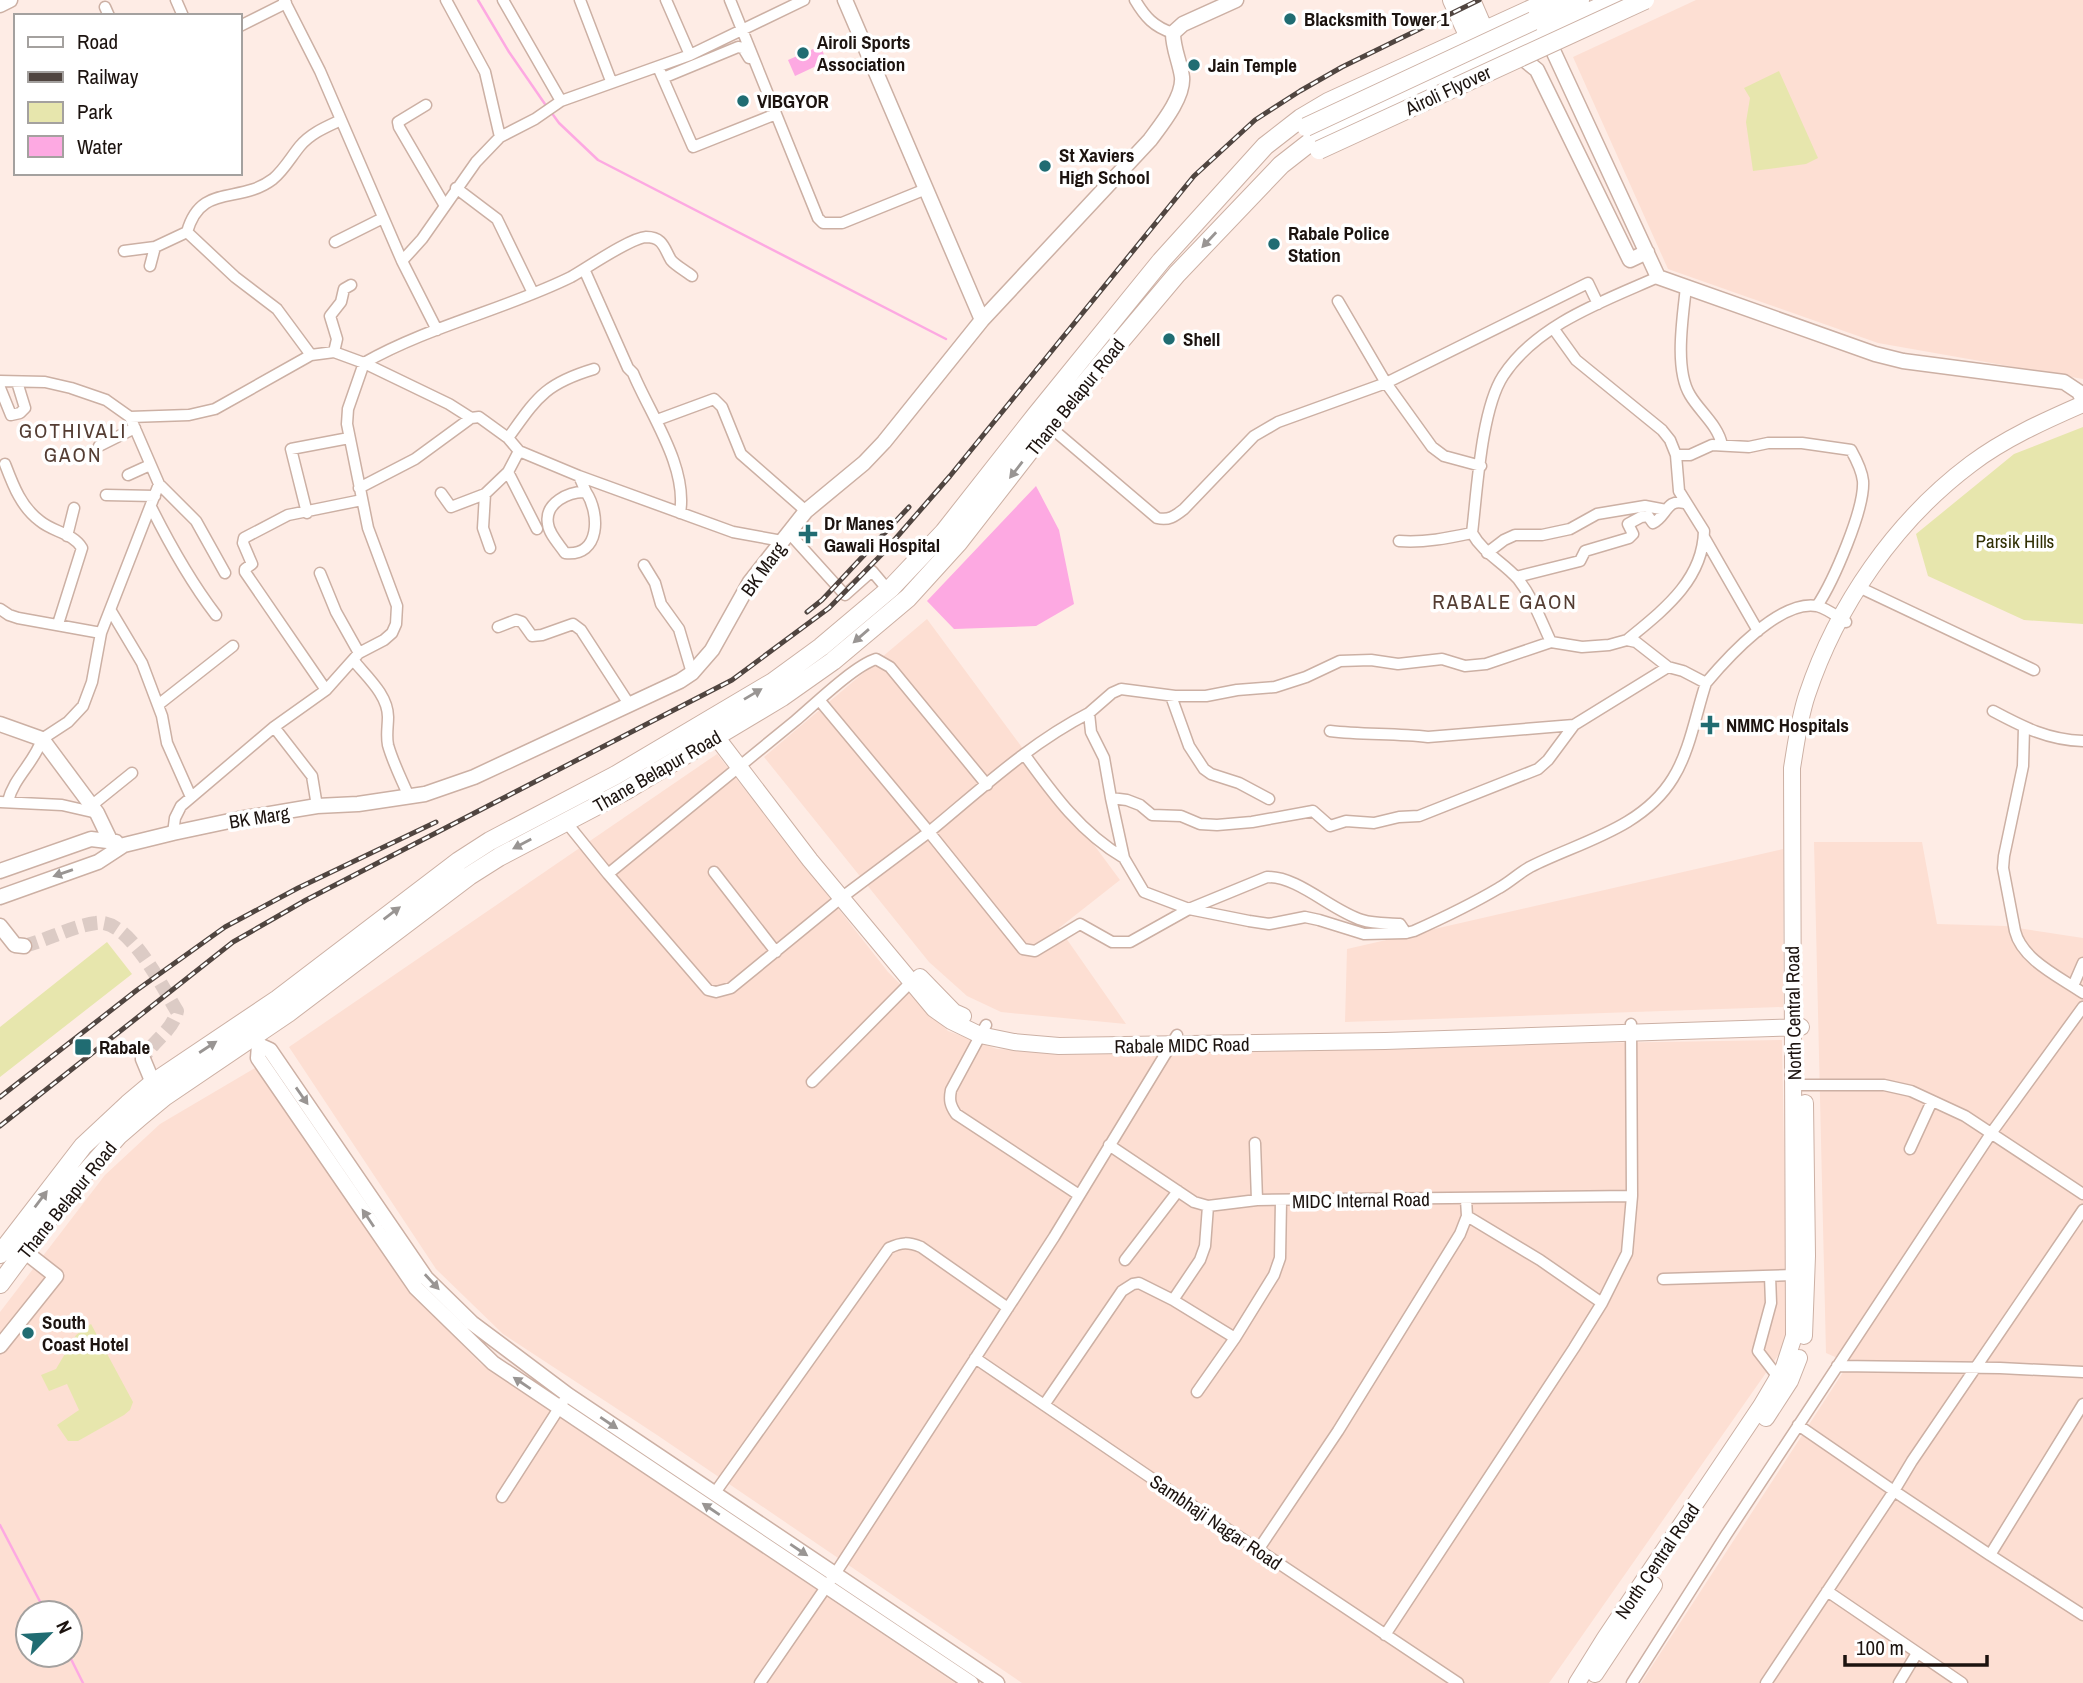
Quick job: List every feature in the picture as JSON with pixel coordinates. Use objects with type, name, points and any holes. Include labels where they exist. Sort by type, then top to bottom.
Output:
[{"type":"main road","points":[[1452,0],[1476,34],[1503,50]]},
{"type":"main road","points":[[1471,0],[1480,62]]},
{"type":"main road","points":[[1241,174],[1265,146],[1311,111],[1551,0]]},
{"type":"main road","name":"Airoli Flyover","points":[[1241,174],[1306,127],[1580,0]]},
{"type":"main road","points":[[1257,191],[1298,151],[1323,134],[1615,0]]},
{"type":"main road","name":"Airoli Flyover","points":[[1257,191],[1319,150],[1645,0]]},
{"type":"main road","name":"Thane Belapur Road","points":[[0,1284],[70,1190],[118,1136],[163,1097],[256,1041],[469,876],[499,856],[625,791],[716,727],[821,647],[888,590],[944,532],[1161,261],[1241,174]]},
{"type":"main road","name":"Thane Belapur Road","points":[[0,1254],[83,1146],[153,1083],[278,999],[459,861],[490,841],[606,781],[799,686],[908,598],[958,544],[1049,426],[1177,274],[1257,191]]},
{"type":"main road","name":"North Central Road","points":[[1589,1683],[1790,1381],[1805,1333],[1807,1256],[1798,1022],[1793,768],[1807,696],[1843,620],[1881,554],[1932,497],[1971,464],[2014,437],[2083,402]]},
{"type":"main road","name":"North Central Road","points":[[1843,620],[1879,569],[1913,528],[1956,488],[1980,469],[2033,438],[2083,416]]},
{"type":"main road","name":"Rabale MIDC Road","points":[[716,727],[742,764],[915,979],[954,1012],[983,1030],[1008,1032],[1053,1042],[1261,1040],[1798,1022]]},
{"type":"main road","name":"North Central Road","points":[[1577,1683],[1784,1367],[1794,1336],[1800,1085]]},
{"type":"street","points":[[0,5],[9,0]]},
{"type":"street","points":[[446,0],[485,72],[500,136]]},
{"type":"street","points":[[503,0],[561,101]]},
{"type":"street","points":[[580,0],[611,81]]},
{"type":"street","points":[[666,0],[695,56]]},
{"type":"street","points":[[730,0],[818,218],[823,223],[842,223],[926,189]]},
{"type":"street","points":[[845,0],[982,320]]},
{"type":"street","points":[[1135,0],[1146,17],[1158,28],[1173,33],[1184,24],[1236,0]]},
{"type":"street","points":[[242,25],[285,1],[306,41],[402,261],[437,330]]},
{"type":"street","points":[[663,78],[695,56],[797,2]]},
{"type":"street","name":"BK Marg","points":[[117,843],[317,806],[425,794],[474,777],[692,673],[712,650],[750,582],[806,511],[864,463],[884,442],[982,320],[1150,141],[1169,113],[1182,86],[1173,33]]},
{"type":"street","points":[[1550,44],[1658,277]]},
{"type":"street","points":[[402,261],[422,239],[476,162],[500,136],[535,119],[550,106],[611,81],[695,56],[738,47],[743,48],[758,85]]},
{"type":"street","points":[[1503,50],[1517,53],[1537,70],[1630,260],[1658,277],[1875,354],[1903,361],[2064,382],[2079,392],[2083,402]]},
{"type":"street","points":[[658,67],[693,147],[776,114]]},
{"type":"street","points":[[426,106],[398,122],[445,206]]},
{"type":"street","points":[[124,251],[155,247],[187,232],[196,209],[209,200],[251,190],[272,180],[302,144],[317,131],[341,120]]},
{"type":"street","points":[[456,188],[497,219],[533,293]]},
{"type":"street","points":[[335,242],[383,218]]},
{"type":"street","points":[[187,232],[235,277],[276,309],[311,355]]},
{"type":"street","points":[[173,833],[174,818],[181,806],[274,727],[326,690],[357,657],[391,633],[396,624],[397,607],[368,528],[349,438],[348,409],[365,363],[414,337],[533,293],[644,237],[658,239],[666,247],[672,261],[692,276]]},
{"type":"street","points":[[150,267],[155,247]]},
{"type":"street","points":[[1630,260],[1647,252]]},
{"type":"street","points":[[584,269],[628,368],[657,420],[680,483],[683,498],[680,513]]},
{"type":"street","points":[[1551,642],[1516,577],[1487,553],[1472,533],[1489,418],[1503,377],[1536,339],[1598,304],[1658,277]]},
{"type":"street","points":[[1049,426],[1157,518],[1164,520],[1174,517],[1184,509],[1254,436],[1278,422],[1386,383],[1588,283],[1598,304]]},
{"type":"street","points":[[334,352],[337,339],[330,316],[341,302],[344,289],[351,285]]},
{"type":"street","points":[[1686,287],[1681,355],[1684,378],[1688,392],[1716,430],[1722,445]]},
{"type":"street","points":[[1338,300],[1386,383],[1432,447],[1444,456],[1480,466]]},
{"type":"street","points":[[1553,328],[1576,359],[1662,430],[1670,440],[1676,456],[1677,482],[1684,503],[1701,523],[1704,537],[1758,631]]},
{"type":"street","points":[[99,446],[132,422],[215,409],[311,355],[334,352],[365,363],[449,404],[471,418]]},
{"type":"street","points":[[508,438],[547,389],[594,369]]},
{"type":"street","points":[[0,381],[45,382],[71,388],[106,400],[132,422],[159,484],[196,521],[225,573]]},
{"type":"street","points":[[0,388],[11,415],[20,413],[25,408],[17,382]]},
{"type":"street","points":[[657,420],[715,398],[722,407],[741,454],[806,511]]},
{"type":"street","points":[[359,488],[415,459],[471,418],[479,417],[508,438],[519,452],[579,476],[733,532],[785,537],[845,595],[873,571],[888,590]]},
{"type":"street","points":[[307,513],[291,449],[349,438]]},
{"type":"street","points":[[1676,456],[1689,455],[1712,445],[1749,447],[1768,443],[1843,447],[1853,452],[1863,482],[1858,512],[1829,588],[1817,606]]},
{"type":"street","points":[[441,493],[451,507],[485,494],[508,472],[519,452]]},
{"type":"street","points":[[5,464],[14,489],[25,506],[39,521],[76,540],[82,548],[58,624]]},
{"type":"street","points":[[128,475],[150,465]]},
{"type":"street","points":[[508,472],[537,529]]},
{"type":"street","points":[[579,476],[593,503],[596,518],[592,543],[575,553],[565,552],[550,531],[548,518],[551,510],[564,496],[586,492]]},
{"type":"street","points":[[94,809],[4,801],[38,752],[42,739],[68,722],[83,706],[92,682],[102,633],[159,484]]},
{"type":"street","points":[[485,494],[483,528],[490,548]]},
{"type":"street","points":[[106,495],[153,501]]},
{"type":"street","points":[[326,690],[245,571],[252,564],[244,547],[244,538],[288,515],[362,500]]},
{"type":"street","points":[[153,501],[190,579],[216,615]]},
{"type":"street","points":[[1516,577],[1580,561],[1585,551],[1629,538],[1633,534],[1628,524],[1648,516],[1653,523],[1671,503],[1684,503]]},
{"type":"street","points":[[1487,553],[1515,535],[1542,535],[1570,529],[1597,514],[1645,506],[1666,510]]},
{"type":"street","points":[[67,536],[74,508]]},
{"type":"street","points":[[1399,541],[1416,542],[1472,533]]},
{"type":"street","points":[[566,822],[708,990],[716,992],[731,988],[845,894],[929,832],[1024,754],[1089,713],[1112,693],[1121,689],[1206,696],[1275,687],[1306,677],[1340,661],[1371,660],[1398,664],[1442,659],[1465,666],[1486,664],[1551,642],[1582,647],[1609,645],[1627,640],[1675,599],[1688,582],[1704,537]]},
{"type":"street","points":[[644,565],[655,583],[661,604],[679,629],[692,673]]},
{"type":"street","points":[[320,573],[357,657],[384,702],[388,717],[388,746],[409,797]]},
{"type":"street","points":[[1866,590],[2034,670]]},
{"type":"street","points":[[1089,713],[1091,732],[1104,758],[1124,858],[1144,891],[1189,909],[1269,924],[1305,917],[1364,934],[1406,933],[1467,906],[1529,868],[1592,842],[1643,810],[1672,780],[1681,761],[1706,683],[1737,648],[1777,616],[1790,610],[1817,606],[1843,620]]},
{"type":"street","points":[[0,609],[18,618],[102,633]]},
{"type":"street","points":[[111,611],[142,663],[158,705],[167,743],[191,797]]},
{"type":"street","points":[[498,627],[516,620],[522,622],[533,636],[573,624],[581,630],[629,704]]},
{"type":"street","points":[[1627,640],[1643,646],[1668,667],[1684,671],[1706,683]]},
{"type":"street","points":[[158,705],[233,646]]},
{"type":"street","points":[[608,874],[870,661],[882,661],[986,785]]},
{"type":"street","points":[[1111,798],[1140,805],[1152,815],[1181,816],[1200,824],[1252,821],[1313,811],[1330,826],[1346,821],[1374,823],[1419,816],[1538,769],[1574,725],[1591,712],[1668,667]]},
{"type":"street","points":[[1171,695],[1185,736],[1204,769],[1247,786],[1269,799]]},
{"type":"street","points":[[820,701],[1023,949],[1029,952],[1080,924],[1104,939],[1119,943],[1130,942],[1189,909],[1258,880],[1272,877],[1297,886],[1361,920],[1400,924],[1406,933]]},
{"type":"street","points":[[1993,711],[2035,733],[2062,740],[2083,741]]},
{"type":"street","points":[[0,724],[42,739],[117,843]]},
{"type":"street","points":[[1329,731],[1359,735],[1375,733],[1381,736],[1397,734],[1428,737],[1574,725]]},
{"type":"street","points":[[274,727],[312,776],[317,806]]},
{"type":"street","points":[[2025,727],[2023,766],[2003,868],[2014,931],[2025,952],[2078,990],[2083,963]]},
{"type":"street","points":[[1024,754],[1054,796],[1086,830],[1104,846],[1124,858]]},
{"type":"street","points":[[94,809],[132,773]]},
{"type":"street","points":[[0,871],[92,839],[117,843]]},
{"type":"street","points":[[0,897],[98,862],[117,843]]},
{"type":"street","points":[[714,872],[776,952]]},
{"type":"street","points":[[0,926],[15,944],[24,946]]},
{"type":"street","points":[[813,1082],[915,979]]},
{"type":"street","points":[[1632,1683],[1798,1425],[1992,1132],[2083,1007]]},
{"type":"street","points":[[1385,1634],[1602,1303],[1627,1253],[1632,1196],[1631,1029]]},
{"type":"street","points":[[983,1030],[951,1090],[951,1107],[956,1114],[1079,1195]]},
{"type":"street","points":[[760,1683],[831,1580],[1008,1308],[1174,1040]]},
{"type":"street","points":[[256,1041],[270,1050],[388,1235],[426,1278],[493,1363],[559,1408],[831,1580]]},
{"type":"street","points":[[143,1059],[153,1083]]},
{"type":"street","points":[[1800,1085],[1884,1085],[1911,1091],[1992,1132],[2083,1194]]},
{"type":"street","points":[[1910,1149],[1933,1101]]},
{"type":"street","points":[[1255,1143],[1257,1200]]},
{"type":"street","points":[[1109,1145],[1194,1202],[1208,1206],[1205,1246],[1200,1260],[1173,1300]]},
{"type":"street","points":[[1125,1260],[1178,1191]]},
{"type":"street","name":"MIDC Internal Road","points":[[1208,1206],[1257,1200],[1632,1196]]},
{"type":"street","points":[[1258,1550],[1338,1431],[1460,1234],[1467,1216],[1466,1199]]},
{"type":"street","points":[[1197,1392],[1274,1275],[1280,1258],[1281,1200]]},
{"type":"street","points":[[1766,1683],[1912,1461],[2083,1210]]},
{"type":"street","points":[[1467,1216],[1602,1303]]},
{"type":"street","points":[[714,1494],[890,1248],[901,1242],[922,1247],[1008,1308]]},
{"type":"street","points":[[0,1346],[56,1276],[24,1251]]},
{"type":"street","points":[[1663,1279],[1794,1275]]},
{"type":"street","points":[[1770,1276],[1771,1303],[1758,1351],[1778,1377]]},
{"type":"street","points":[[1044,1405],[1122,1291],[1133,1284],[1139,1283],[1173,1300],[1235,1338]]},
{"type":"street","points":[[467,1329],[714,1494],[831,1580],[970,1676],[997,1683]]},
{"type":"street","name":"Sambhaji Nagar Road","points":[[975,1358],[1458,1683]]},
{"type":"street","points":[[1837,1366],[2083,1372]]},
{"type":"street","points":[[502,1497],[568,1395]]},
{"type":"street","points":[[1990,1555],[2083,1404]]},
{"type":"street","points":[[1798,1425],[2083,1615]]},
{"type":"street","points":[[1827,1591],[1962,1683]]},
{"type":"street","points":[[1899,1683],[1917,1653]]},
{"type":"shaded area","points":[[1696,0],[2083,0],[2083,379],[1878,343],[1668,269],[1573,57]]},
{"type":"shaded area","points":[[927,619],[1120,880],[1059,928],[1126,1024],[1001,1012],[967,996],[929,962],[764,757]]},
{"type":"shaded area","points":[[717,754],[888,972],[948,1031],[997,1049],[1060,1052],[1782,1040],[1787,1311],[1784,1347],[1549,1683],[1022,1683],[657,1435],[503,1334],[436,1269],[289,1047]]},
{"type":"shaded area","points":[[1814,842],[1922,842],[1937,924],[2005,926],[2083,938],[2083,1683],[1641,1683],[1849,1363],[1826,1353]]},
{"type":"shaded area","points":[[1783,849],[1783,1007],[1345,1022],[1347,949]]},
{"type":"shaded area","points":[[255,1068],[408,1289],[481,1364],[955,1683],[0,1683],[0,1312],[105,1175],[160,1124]]},
{"type":"green space","points":[[1779,71],[1818,158],[1806,164],[1753,171],[1746,122],[1750,98],[1744,88]]},
{"type":"green space","name":"Parsik Hills","points":[[2083,427],[2083,624],[2024,620],[1928,576],[1916,534],[2014,454]]},
{"type":"green space","points":[[107,942],[132,974],[0,1077],[0,1027]]},
{"type":"green space","points":[[91,1324],[133,1402],[124,1415],[78,1441],[68,1441],[57,1425],[79,1410],[67,1384],[49,1391],[41,1375],[56,1369],[76,1335]]},
{"type":"water","points":[[820,46],[827,61],[795,76],[788,60]]},
{"type":"water","points":[[1036,486],[1059,530],[1074,604],[1036,626],[954,629],[927,601]]},
{"type":"waterway","points":[[478,0],[509,52],[547,107]]},
{"type":"waterway","points":[[551,112],[598,160],[946,339]]},
{"type":"waterway","points":[[0,1525],[39,1599]]},
{"type":"waterway","points":[[76,1669],[83,1683]]},
{"type":"tunnel","points":[[24,946],[96,923],[108,924],[132,942],[177,1011],[167,1030],[143,1059]]},
{"type":"railway","points":[[0,1126],[233,942],[306,900],[732,680],[829,608],[883,553],[950,476],[1194,176],[1255,120],[1300,91],[1342,67],[1479,0]]},
{"type":"railway","points":[[807,612],[822,600],[909,507]]},
{"type":"railway","points":[[0,1097],[137,990],[225,927],[298,888],[436,822]]},
{"type":"place","name":"Blacksmith Tower 1","points":[[1290,19]]},
{"type":"place","name":"Airoli Sports Association","points":[[803,53]]},
{"type":"place","name":"Jain Temple","points":[[1194,65]]},
{"type":"place","name":"VIBGYOR","points":[[743,101]]},
{"type":"place","name":"St Xaviers High School","points":[[1045,166]]},
{"type":"place","name":"Rabale Police Station","points":[[1274,244]]},
{"type":"place","name":"Shell","points":[[1169,339]]},
{"type":"place","name":"Dr Manes Gawali Hospital","points":[[808,534]]},
{"type":"place","name":"NMMC Hospitals","points":[[1710,725]]},
{"type":"place","name":"Rabale","points":[[83,1047]]},
{"type":"place","name":"South Coast Hotel","points":[[28,1333]]},
{"type":"district","name":"GOTHIVALI GAON","points":[[73,443]]},
{"type":"district","name":"RABALE GAON","points":[[1505,602]]}]
